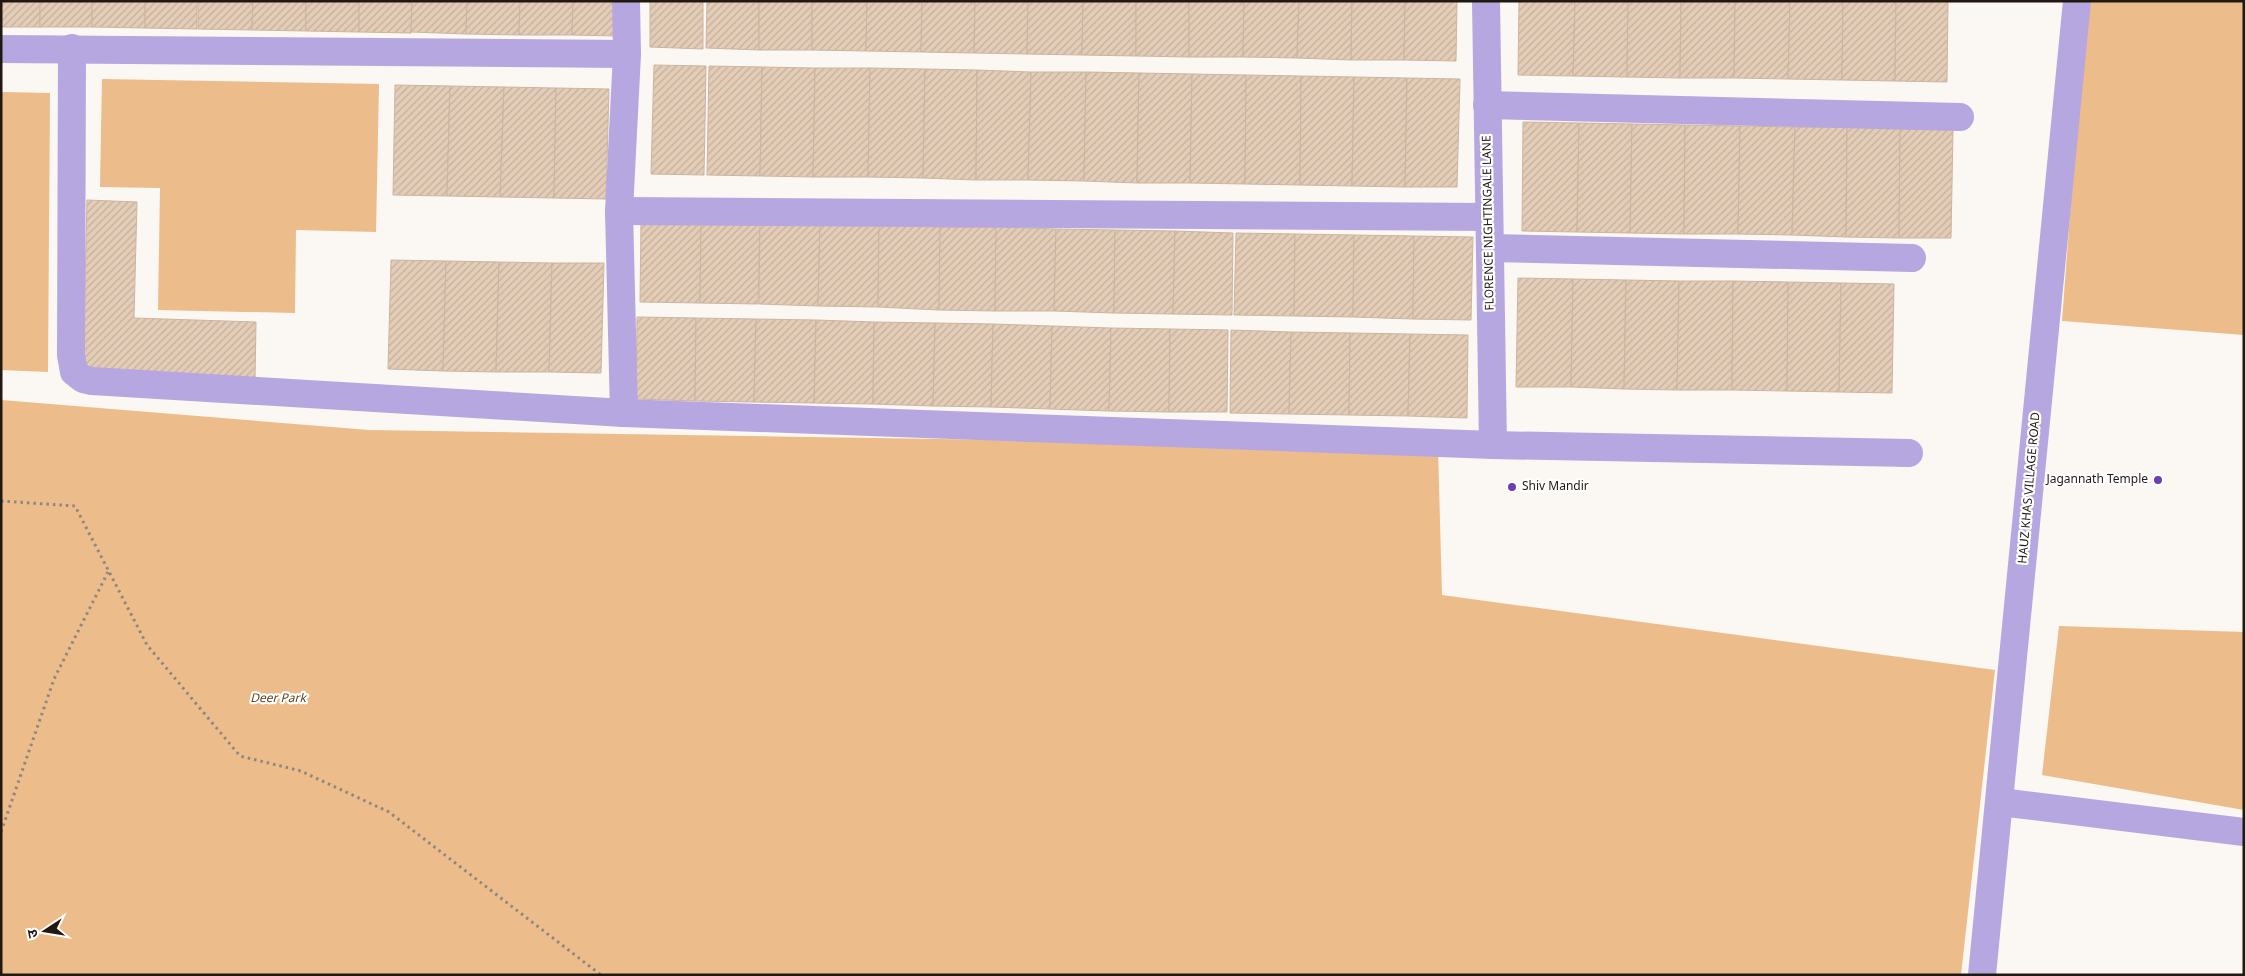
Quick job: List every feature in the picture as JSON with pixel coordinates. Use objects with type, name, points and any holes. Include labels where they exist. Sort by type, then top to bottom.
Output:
[{"type":"street","points":[[624,413],[620,210],[626,54],[626,1]]},
{"type":"street","name":"FLORENCE NIGHTINGALE LANE","points":[[1486,1],[1493,445]]},
{"type":"street","name":"HAUZ KHAS VILLAGE ROAD","points":[[1982,975],[2077,1]]},
{"type":"street","points":[[1,49],[72,48],[626,54]]},
{"type":"street","points":[[72,48],[71,355],[74,372],[83,379],[102,382],[624,413],[1493,445],[1910,453]]},
{"type":"street","points":[[1487,105],[1960,117]]},
{"type":"street","points":[[620,210],[1489,217]]},
{"type":"street","points":[[1490,248],[1912,258]]},
{"type":"street","points":[[2000,802],[2244,832]]},
{"type":"path","points":[[1,501],[75,506],[147,645],[240,756],[301,771],[389,812],[601,975]]},
{"type":"path","points":[[1,832],[54,679],[109,571]]},
{"type":"green space","points":[[2086,1],[2244,1],[2244,335],[2062,321]]},
{"type":"green space","points":[[102,79],[379,84],[376,232],[296,230],[295,313],[158,310],[160,188],[100,187]]},
{"type":"green space","points":[[1,92],[50,93],[48,372],[1,370]]},
{"type":"green space","name":"Deer Park","points":[[1,400],[369,430],[1438,447],[1442,595],[1995,670],[1961,975],[1,975]]},
{"type":"green space","points":[[2059,626],[2244,632],[2244,810],[2042,775]]},
{"type":"building","points":[[1,1],[40,1],[40,27],[1,27]]},
{"type":"building","points":[[40,1],[92,1],[92,27],[40,27]]},
{"type":"building","points":[[92,1],[145,1],[145,28],[92,27]]},
{"type":"building","points":[[145,1],[197,1],[197,29],[145,28]]},
{"type":"building","points":[[198,1],[253,1],[252,30],[198,29]]},
{"type":"building","points":[[253,1],[306,1],[306,31],[252,30]]},
{"type":"building","points":[[306,1],[359,1],[359,32],[306,31]]},
{"type":"building","points":[[359,1],[412,1],[411,33],[359,32]]},
{"type":"building","points":[[412,1],[467,1],[466,34],[411,32]]},
{"type":"building","points":[[467,1],[520,1],[519,35],[466,34]]},
{"type":"building","points":[[520,1],[573,1],[572,35],[519,35]]},
{"type":"building","points":[[573,1],[616,1],[615,36],[572,35]]},
{"type":"building","points":[[650,1],[703,1],[703,49],[650,47]]},
{"type":"building","points":[[707,1],[759,1],[759,50],[706,48]]},
{"type":"building","points":[[759,1],[812,1],[812,50],[759,50]]},
{"type":"building","points":[[812,1],[867,1],[866,51],[812,50]]},
{"type":"building","points":[[867,1],[922,1],[921,52],[866,51]]},
{"type":"building","points":[[922,1],[975,1],[974,53],[921,52]]},
{"type":"building","points":[[975,1],[1028,1],[1027,54],[974,53]]},
{"type":"building","points":[[1028,1],[1083,1],[1082,55],[1027,54]]},
{"type":"building","points":[[1083,1],[1136,1],[1136,56],[1082,55]]},
{"type":"building","points":[[1136,1],[1189,1],[1189,57],[1136,56]]},
{"type":"building","points":[[1189,1],[1244,1],[1243,57],[1189,57]]},
{"type":"building","points":[[1244,1],[1299,1],[1297,58],[1243,57]]},
{"type":"building","points":[[1299,1],[1352,1],[1351,60],[1297,58]]},
{"type":"building","points":[[1352,1],[1405,1],[1404,60],[1351,60]]},
{"type":"building","points":[[1405,1],[1457,1],[1456,61],[1404,60]]},
{"type":"building","points":[[1519,1],[1575,1],[1573,76],[1518,75]]},
{"type":"building","points":[[1575,1],[1628,1],[1627,77],[1573,76]]},
{"type":"building","points":[[1628,1],[1681,1],[1680,78],[1627,77]]},
{"type":"building","points":[[1681,1],[1735,1],[1734,78],[1680,78]]},
{"type":"building","points":[[1735,1],[1790,1],[1788,79],[1734,78]]},
{"type":"building","points":[[1790,1],[1843,1],[1842,80],[1788,79]]},
{"type":"building","points":[[1843,1],[1896,1],[1895,81],[1842,80]]},
{"type":"building","points":[[1896,1],[1948,1],[1947,82],[1895,81]]},
{"type":"building","points":[[654,65],[706,66],[704,175],[651,174]]},
{"type":"building","points":[[709,66],[762,67],[760,176],[707,175]]},
{"type":"building","points":[[762,67],[815,68],[813,177],[760,176]]},
{"type":"building","points":[[815,68],[870,68],[868,177],[813,177]]},
{"type":"building","points":[[870,68],[925,69],[923,178],[868,177]]},
{"type":"building","points":[[925,69],[977,70],[976,180],[923,178]]},
{"type":"building","points":[[977,70],[1031,72],[1028,180],[976,180]]},
{"type":"building","points":[[1031,72],[1086,72],[1084,181],[1028,180]]},
{"type":"building","points":[[1086,72],[1139,73],[1137,183],[1084,181]]},
{"type":"building","points":[[1139,73],[1192,74],[1190,183],[1137,183]]},
{"type":"building","points":[[1192,74],[1246,75],[1245,184],[1190,183]]},
{"type":"building","points":[[1246,75],[1301,76],[1300,185],[1245,184]]},
{"type":"building","points":[[1301,76],[1354,77],[1352,186],[1300,185]]},
{"type":"building","points":[[1354,77],[1407,78],[1405,187],[1352,186]]},
{"type":"building","points":[[1407,78],[1460,79],[1457,187],[1405,187]]},
{"type":"building","points":[[395,85],[450,86],[447,196],[393,195]]},
{"type":"building","points":[[450,86],[504,87],[500,197],[447,196]]},
{"type":"building","points":[[504,87],[556,88],[554,198],[500,197]]},
{"type":"building","points":[[556,88],[609,89],[606,199],[554,198]]},
{"type":"building","points":[[1523,122],[1579,123],[1577,232],[1522,231]]},
{"type":"building","points":[[1579,123],[1632,124],[1630,233],[1577,232]]},
{"type":"building","points":[[1632,124],[1685,125],[1684,234],[1630,233]]},
{"type":"building","points":[[1685,125],[1740,126],[1738,234],[1684,234]]},
{"type":"building","points":[[1740,126],[1795,127],[1792,235],[1738,234]]},
{"type":"building","points":[[1795,127],[1847,127],[1846,237],[1792,235]]},
{"type":"building","points":[[1847,127],[1900,129],[1899,238],[1846,237]]},
{"type":"building","points":[[1900,129],[1953,130],[1951,238],[1899,238]]},
{"type":"building","points":[[87,200],[137,202],[134,318],[256,322],[255,380],[83,375]]},
{"type":"building","points":[[641,220],[701,221],[700,303],[640,302]]},
{"type":"building","points":[[701,221],[760,222],[758,304],[700,303]]},
{"type":"building","points":[[760,222],[820,223],[818,306],[759,304]]},
{"type":"building","points":[[820,223],[879,224],[878,307],[818,306]]},
{"type":"building","points":[[879,224],[940,227],[939,310],[878,307]]},
{"type":"building","points":[[940,227],[996,227],[995,311],[939,310]]},
{"type":"building","points":[[996,227],[1056,229],[1054,311],[995,311]]},
{"type":"building","points":[[1056,229],[1115,230],[1114,313],[1054,311]]},
{"type":"building","points":[[1115,230],[1175,231],[1173,314],[1114,313]]},
{"type":"building","points":[[1175,231],[1233,233],[1232,315],[1173,314]]},
{"type":"building","points":[[1236,233],[1295,234],[1294,316],[1234,315]]},
{"type":"building","points":[[1295,234],[1354,235],[1353,317],[1294,316]]},
{"type":"building","points":[[1354,235],[1414,236],[1413,319],[1353,317]]},
{"type":"building","points":[[1414,236],[1473,237],[1471,320],[1413,319]]},
{"type":"building","points":[[391,260],[446,261],[443,371],[388,369]]},
{"type":"building","points":[[446,261],[499,262],[496,372],[443,371]]},
{"type":"building","points":[[499,262],[552,263],[549,372],[496,372]]},
{"type":"building","points":[[552,263],[604,263],[601,373],[549,372]]},
{"type":"building","points":[[1518,278],[1573,279],[1571,387],[1516,387]]},
{"type":"building","points":[[1573,279],[1626,280],[1624,389],[1571,387]]},
{"type":"building","points":[[1626,280],[1679,281],[1677,390],[1624,389]]},
{"type":"building","points":[[1679,281],[1733,281],[1732,390],[1677,390]]},
{"type":"building","points":[[1733,281],[1788,282],[1787,391],[1732,390]]},
{"type":"building","points":[[1788,282],[1841,283],[1839,392],[1787,391]]},
{"type":"building","points":[[1841,283],[1894,284],[1892,393],[1839,392]]},
{"type":"building","points":[[637,317],[696,318],[695,401],[636,399]]},
{"type":"building","points":[[696,318],[756,319],[754,402],[695,401]]},
{"type":"building","points":[[756,319],[816,320],[814,403],[754,402]]},
{"type":"building","points":[[816,320],[874,322],[873,404],[814,403]]},
{"type":"building","points":[[874,322],[935,323],[933,406],[873,404]]},
{"type":"building","points":[[935,323],[993,324],[991,407],[933,406]]},
{"type":"building","points":[[993,324],[1052,326],[1050,409],[991,407]]},
{"type":"building","points":[[1052,326],[1111,328],[1109,411],[1050,409]]},
{"type":"building","points":[[1111,328],[1170,329],[1169,412],[1109,411]]},
{"type":"building","points":[[1170,329],[1228,330],[1227,412],[1169,412]]},
{"type":"building","points":[[1231,330],[1291,332],[1289,414],[1230,413]]},
{"type":"building","points":[[1291,332],[1350,333],[1349,415],[1289,414]]},
{"type":"building","points":[[1350,333],[1410,334],[1408,416],[1349,415]]},
{"type":"building","points":[[1410,334],[1468,335],[1467,418],[1408,416]]},
{"type":"place","name":"Jagannath Temple","points":[[2158,480]]},
{"type":"place","name":"Shiv Mandir","points":[[1512,487]]}]
